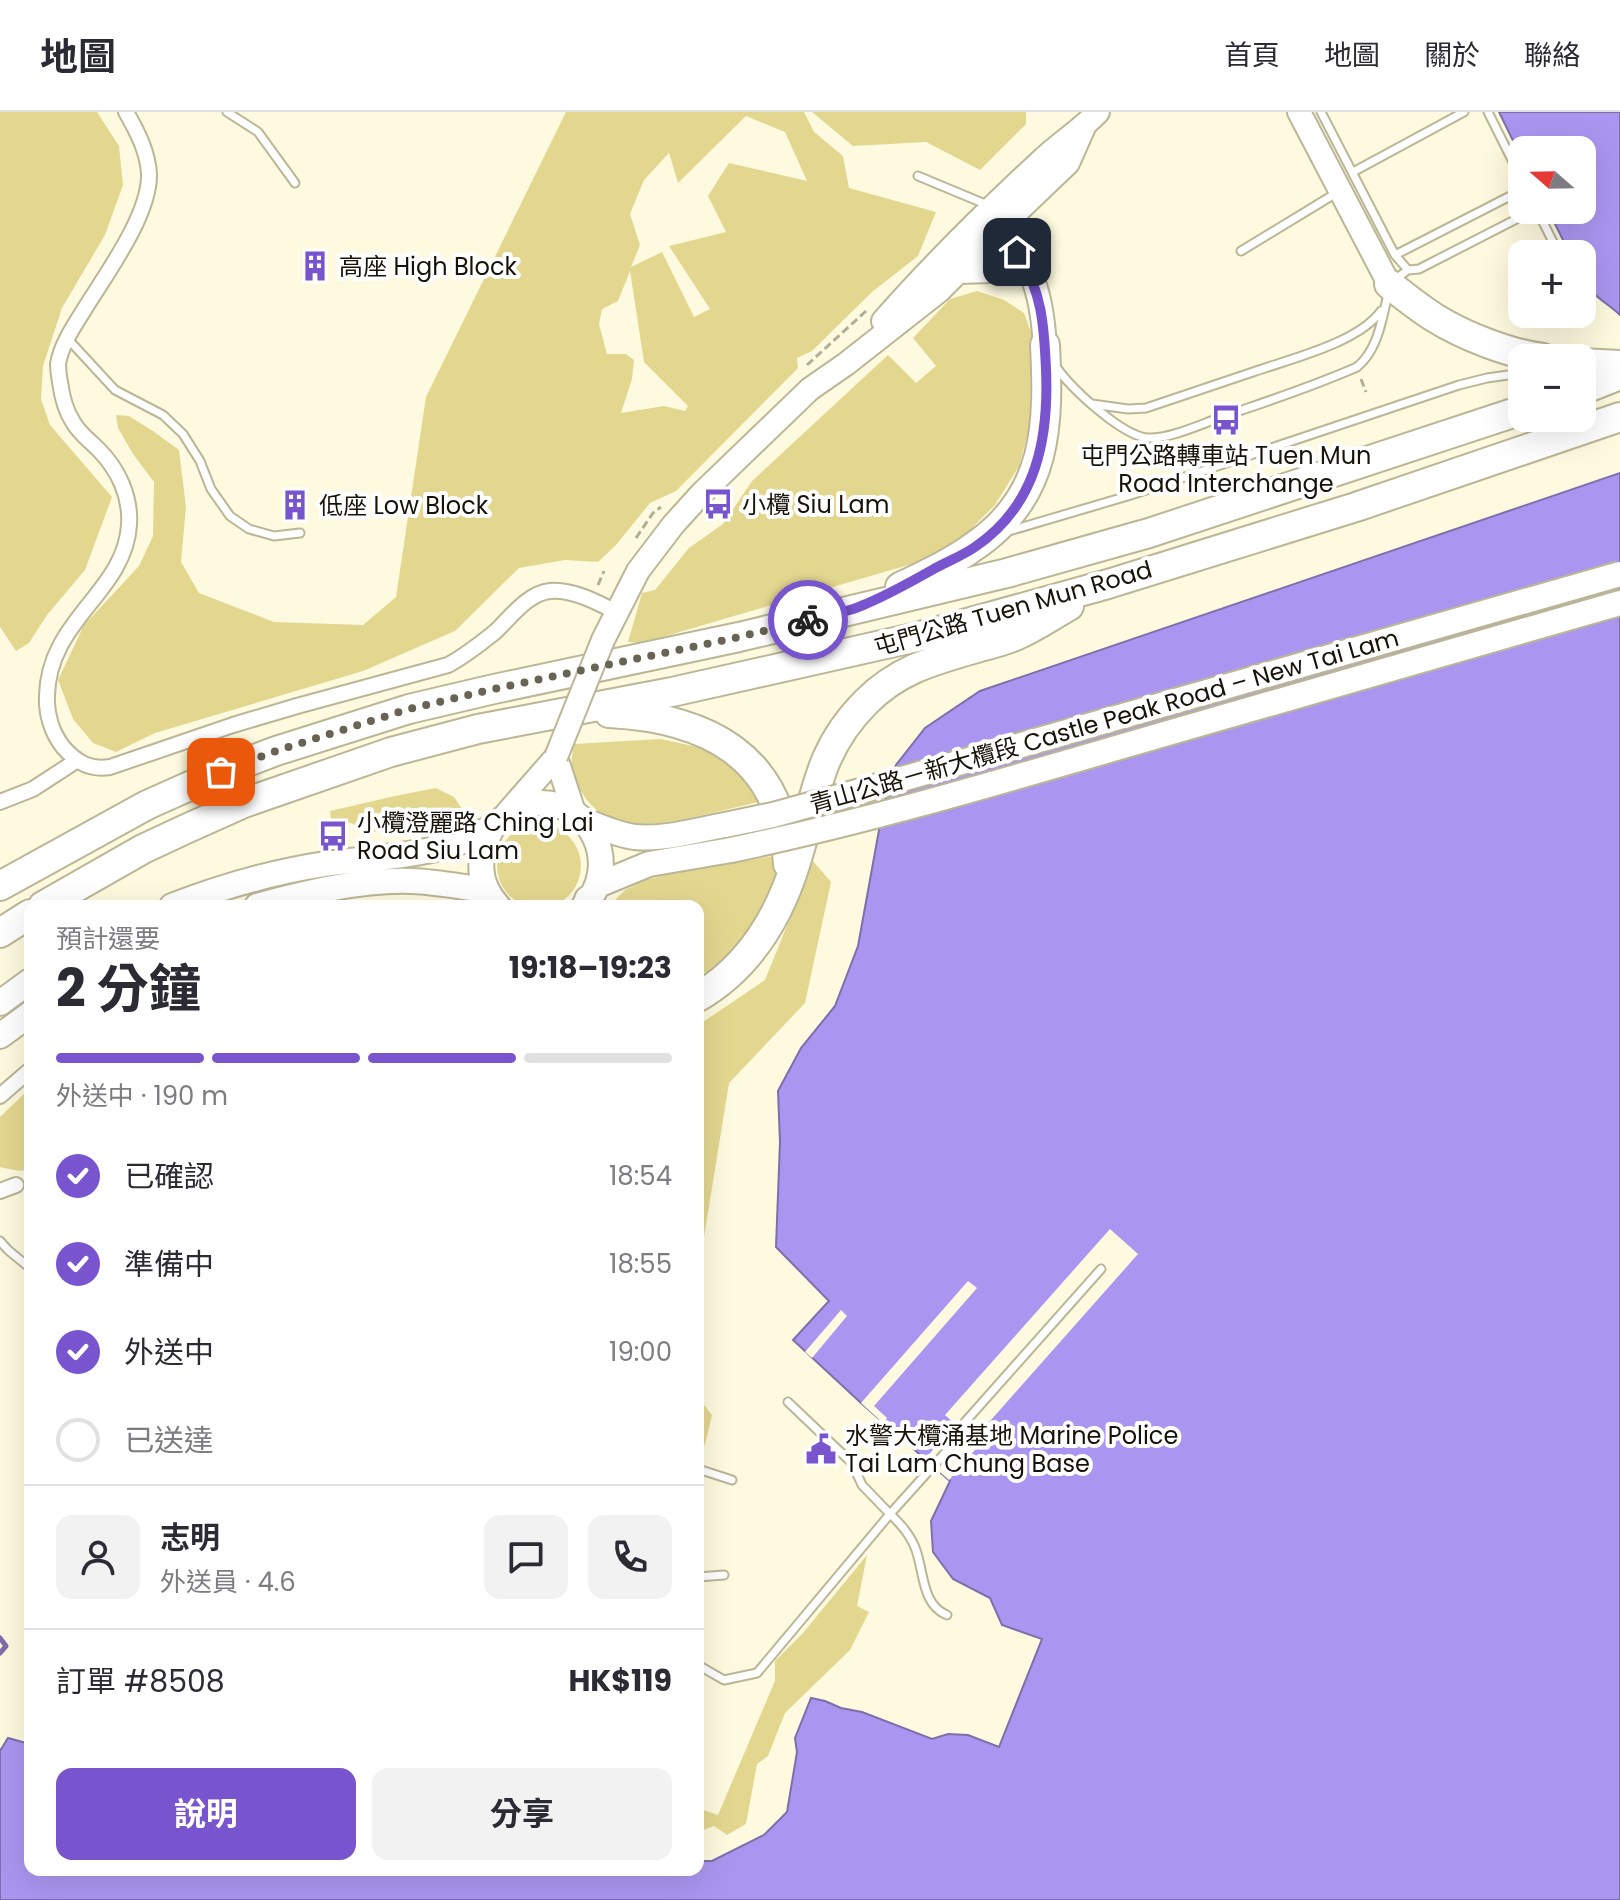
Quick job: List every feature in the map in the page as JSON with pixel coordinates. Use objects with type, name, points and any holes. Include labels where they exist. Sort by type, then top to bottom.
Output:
[{"type":"highway","points":[[1394,287],[1457,330],[1508,349]]},
{"type":"highway","points":[[860,607],[975,547],[1009,515],[1024,494],[1041,451],[1047,396],[1045,345]]},
{"type":"highway","name":"屯門公路 Tuen Mun Road","points":[[0,886],[147,805],[221,772],[276,751],[409,709],[739,637],[1007,573],[1135,537],[1508,415]]},
{"type":"highway","name":"屯門公路 Tuen Mun Road","points":[[54,900],[143,849],[188,828],[271,793],[354,764],[520,720],[578,711],[896,643],[1108,584],[1356,507],[1620,417]]},
{"type":"highway","points":[[704,993],[741,964],[762,938],[797,860],[823,766],[833,744],[867,701],[883,686],[912,668],[1014,637],[1108,584]]},
{"type":"highway","points":[[578,711],[622,714],[691,727],[727,745],[755,769],[773,798],[786,837],[788,865],[778,908]]},
{"type":"highway","points":[[0,933],[24,918]]},
{"type":"main road","points":[[1299,112],[1346,181],[1394,287]]},
{"type":"main road","points":[[846,364],[922,277],[1068,163],[1091,119]]},
{"type":"main road","points":[[996,218],[1029,270],[1039,296],[1045,345]]},
{"type":"main road","points":[[492,898],[482,874],[481,857],[485,841],[556,757],[603,640],[638,571],[701,494],[810,389],[939,291],[958,272],[996,218]]},
{"type":"main road","points":[[958,272],[1029,270]]},
{"type":"main road","name":"青山公路－新大欖段 Castle Peak Road – New Tai Lam","points":[[200,900],[236,884],[307,868],[399,856],[470,839],[520,807],[535,803],[564,807],[610,831],[640,837],[658,837],[773,815],[1620,574]]},
{"type":"main road","name":"青山公路－新大欖段 Castle Peak Road – New Tai Lam","points":[[590,899],[649,864],[731,850],[885,814],[1620,603]]},
{"type":"main road","points":[[556,757],[580,817],[595,836],[601,852],[602,870],[590,899]]},
{"type":"main road","points":[[282,900],[319,891],[410,881],[492,898]]},
{"type":"main road","points":[[0,1003],[24,985]]},
{"type":"main road","points":[[0,1036],[24,1018]]},
{"type":"street","points":[[126,112],[148,165],[144,205],[135,226],[67,338],[58,365],[65,408],[77,428],[115,470],[122,483],[129,511],[127,538],[119,562],[67,632],[55,654],[49,677],[46,699],[50,722],[62,746],[76,761],[97,769],[110,767],[246,721],[448,665],[463,657],[525,604],[546,592],[574,594],[616,612]]},
{"type":"street","points":[[0,802],[33,789],[76,761]]},
{"type":"street","points":[[0,1096],[24,1075]]},
{"type":"street","points":[[0,1191],[16,1185]]},
{"type":"lane","points":[[227,112],[258,132],[295,183]]},
{"type":"lane","points":[[1045,345],[1059,371],[1092,404],[1122,427],[1147,438],[1179,432],[1308,388],[1364,362],[1373,347],[1394,287],[1395,255],[1346,181],[1321,112]]},
{"type":"lane","points":[[1241,251],[1346,181],[1464,112]]},
{"type":"lane","points":[[1488,112],[1508,152]]},
{"type":"lane","points":[[918,176],[996,218]]},
{"type":"lane","points":[[1395,255],[1508,197]]},
{"type":"lane","points":[[1092,404],[1139,410],[1346,338],[1369,325],[1394,287],[1419,269],[1508,224]]},
{"type":"lane","points":[[67,338],[115,390],[163,415],[183,434],[200,461],[211,489],[230,516],[249,529],[274,536],[300,533]]},
{"type":"lane","points":[[975,547],[1021,527],[1131,495],[1459,385],[1508,375]]},
{"type":"lane","points":[[0,1241],[4,1252],[24,1264]]},
{"type":"lane","points":[[704,1668],[724,1680],[757,1673],[890,1514],[962,1434],[965,1422],[1101,1269]]},
{"type":"lane","points":[[788,1402],[852,1463],[862,1485],[899,1523],[915,1547],[929,1600],[937,1611],[947,1615]]},
{"type":"lane","points":[[704,1471],[732,1480]]},
{"type":"lane","points":[[704,1577],[724,1575]]},
{"type":"shaded area","points":[[0,112],[97,112],[119,146],[123,185],[105,235],[62,308],[43,366],[41,399],[50,425],[112,497],[85,570],[47,615],[29,643],[16,651],[0,627]]},
{"type":"shaded area","points":[[566,112],[804,112],[814,132],[843,156],[849,188],[936,212],[918,256],[872,292],[812,351],[797,358],[798,368],[676,491],[650,503],[598,562],[565,560],[519,568],[455,631],[363,671],[155,733],[116,752],[93,743],[73,719],[58,680],[84,625],[139,566],[153,536],[154,482],[118,428],[116,415],[129,416],[179,450],[186,507],[181,562],[199,593],[274,622],[363,625],[396,597],[426,397]],"holes":[[[746,116],[785,132],[807,181],[729,163],[708,196],[726,232],[669,246],[710,309],[694,317],[662,252],[631,267],[640,245],[630,214],[644,180],[669,153],[678,183]],[[630,271],[644,362],[688,406],[685,411],[664,406],[621,413],[632,379],[634,360],[626,354],[607,354],[599,324],[602,309],[618,301]]]},
{"type":"shaded area","points":[[812,112],[1026,112],[1026,124],[980,170],[926,142],[853,146]]},
{"type":"shaded area","points":[[1499,112],[1620,112],[1620,315],[1596,295],[1596,240],[1563,240],[1555,224],[1596,224],[1596,136],[1511,136]]},
{"type":"shaded area","points":[[977,291],[1004,300],[1024,313],[1031,332],[1030,426],[1019,466],[995,505],[964,536],[922,561],[642,643],[628,642],[642,593],[655,590],[689,548],[723,524],[752,481],[888,355],[916,383],[936,366],[913,338],[950,299]]},
{"type":"shaded area","points":[[1620,473],[1620,1900],[0,1900],[0,1751],[8,1738],[24,1742],[24,1876],[704,1876],[704,1861],[712,1861],[764,1835],[787,1812],[797,1752],[795,1738],[811,1698],[862,1712],[932,1739],[948,1734],[968,1735],[999,1747],[1042,1639],[1002,1625],[990,1598],[953,1579],[933,1552],[931,1521],[950,1481],[793,1340],[829,1301],[776,1247],[780,1142],[778,1091],[801,1048],[835,1006],[858,946],[883,808],[896,765],[925,728],[980,691]]},
{"type":"shaded area","points":[[661,739],[720,752],[738,766],[763,801],[686,818],[636,824],[605,815],[592,806],[573,774],[574,744]]},
{"type":"shaded area","points":[[436,788],[454,797],[462,809],[427,824],[368,833],[351,823],[331,819],[330,811]]},
{"type":"shaded area","points":[[531,825],[547,825],[562,831],[574,843],[580,858],[578,882],[563,900],[515,900],[504,889],[498,874],[498,858],[504,843],[516,831]]},
{"type":"shaded area","points":[[780,855],[774,882],[754,932],[711,972],[704,973],[704,900],[615,900],[625,890],[645,880]]},
{"type":"shaded area","points":[[813,861],[831,882],[805,1003],[729,1083],[704,1237],[704,1021],[765,980]]},
{"type":"shaded area","points":[[24,1094],[24,1170],[0,1167],[0,1117]]},
{"type":"shaded area","points":[[704,1405],[712,1415],[704,1444]]},
{"type":"shaded area","points":[[867,1555],[857,1606],[869,1612],[850,1650],[785,1713],[768,1756],[757,1764],[746,1824],[727,1835],[714,1826],[704,1830],[704,1810],[718,1815],[775,1681],[775,1661],[803,1633]]},
{"type":"pier","points":[[1110,1229],[1138,1254],[975,1438],[981,1443],[949,1480],[925,1459],[955,1424],[945,1415]]},
{"type":"pier","points":[[968,1281],[977,1288],[874,1406],[887,1418],[883,1423],[861,1403]]},
{"type":"pier","points":[[841,1310],[847,1316],[812,1358],[805,1352]]},
{"type":"waterway","points":[[0,1638],[6,1646],[0,1653]]},
{"type":"way so far","points":[[221,772],[276,751],[409,709],[808,620]]},
{"type":"place","name":"高座 High Block","points":[[315,266]]},
{"type":"place","name":"屯門公路轉車站 Tuen Mun Road Interchange","points":[[1226,420]]},
{"type":"place","name":"小欖 Siu Lam","points":[[718,504]]},
{"type":"place","name":"低座 Low Block","points":[[295,505]]},
{"type":"place","name":"小欖澄麗路 Ching Lai Road Siu Lam","points":[[333,836]]},
{"type":"place","name":"水警大欖涌基地 Marine Police Tai Lam Chung Base","points":[[821,1449]]},
{"type":"route","points":[[808,620],[860,607],[975,547],[1009,515],[1024,494],[1041,451],[1047,396],[1039,296],[1029,270],[1017,252]]}]
